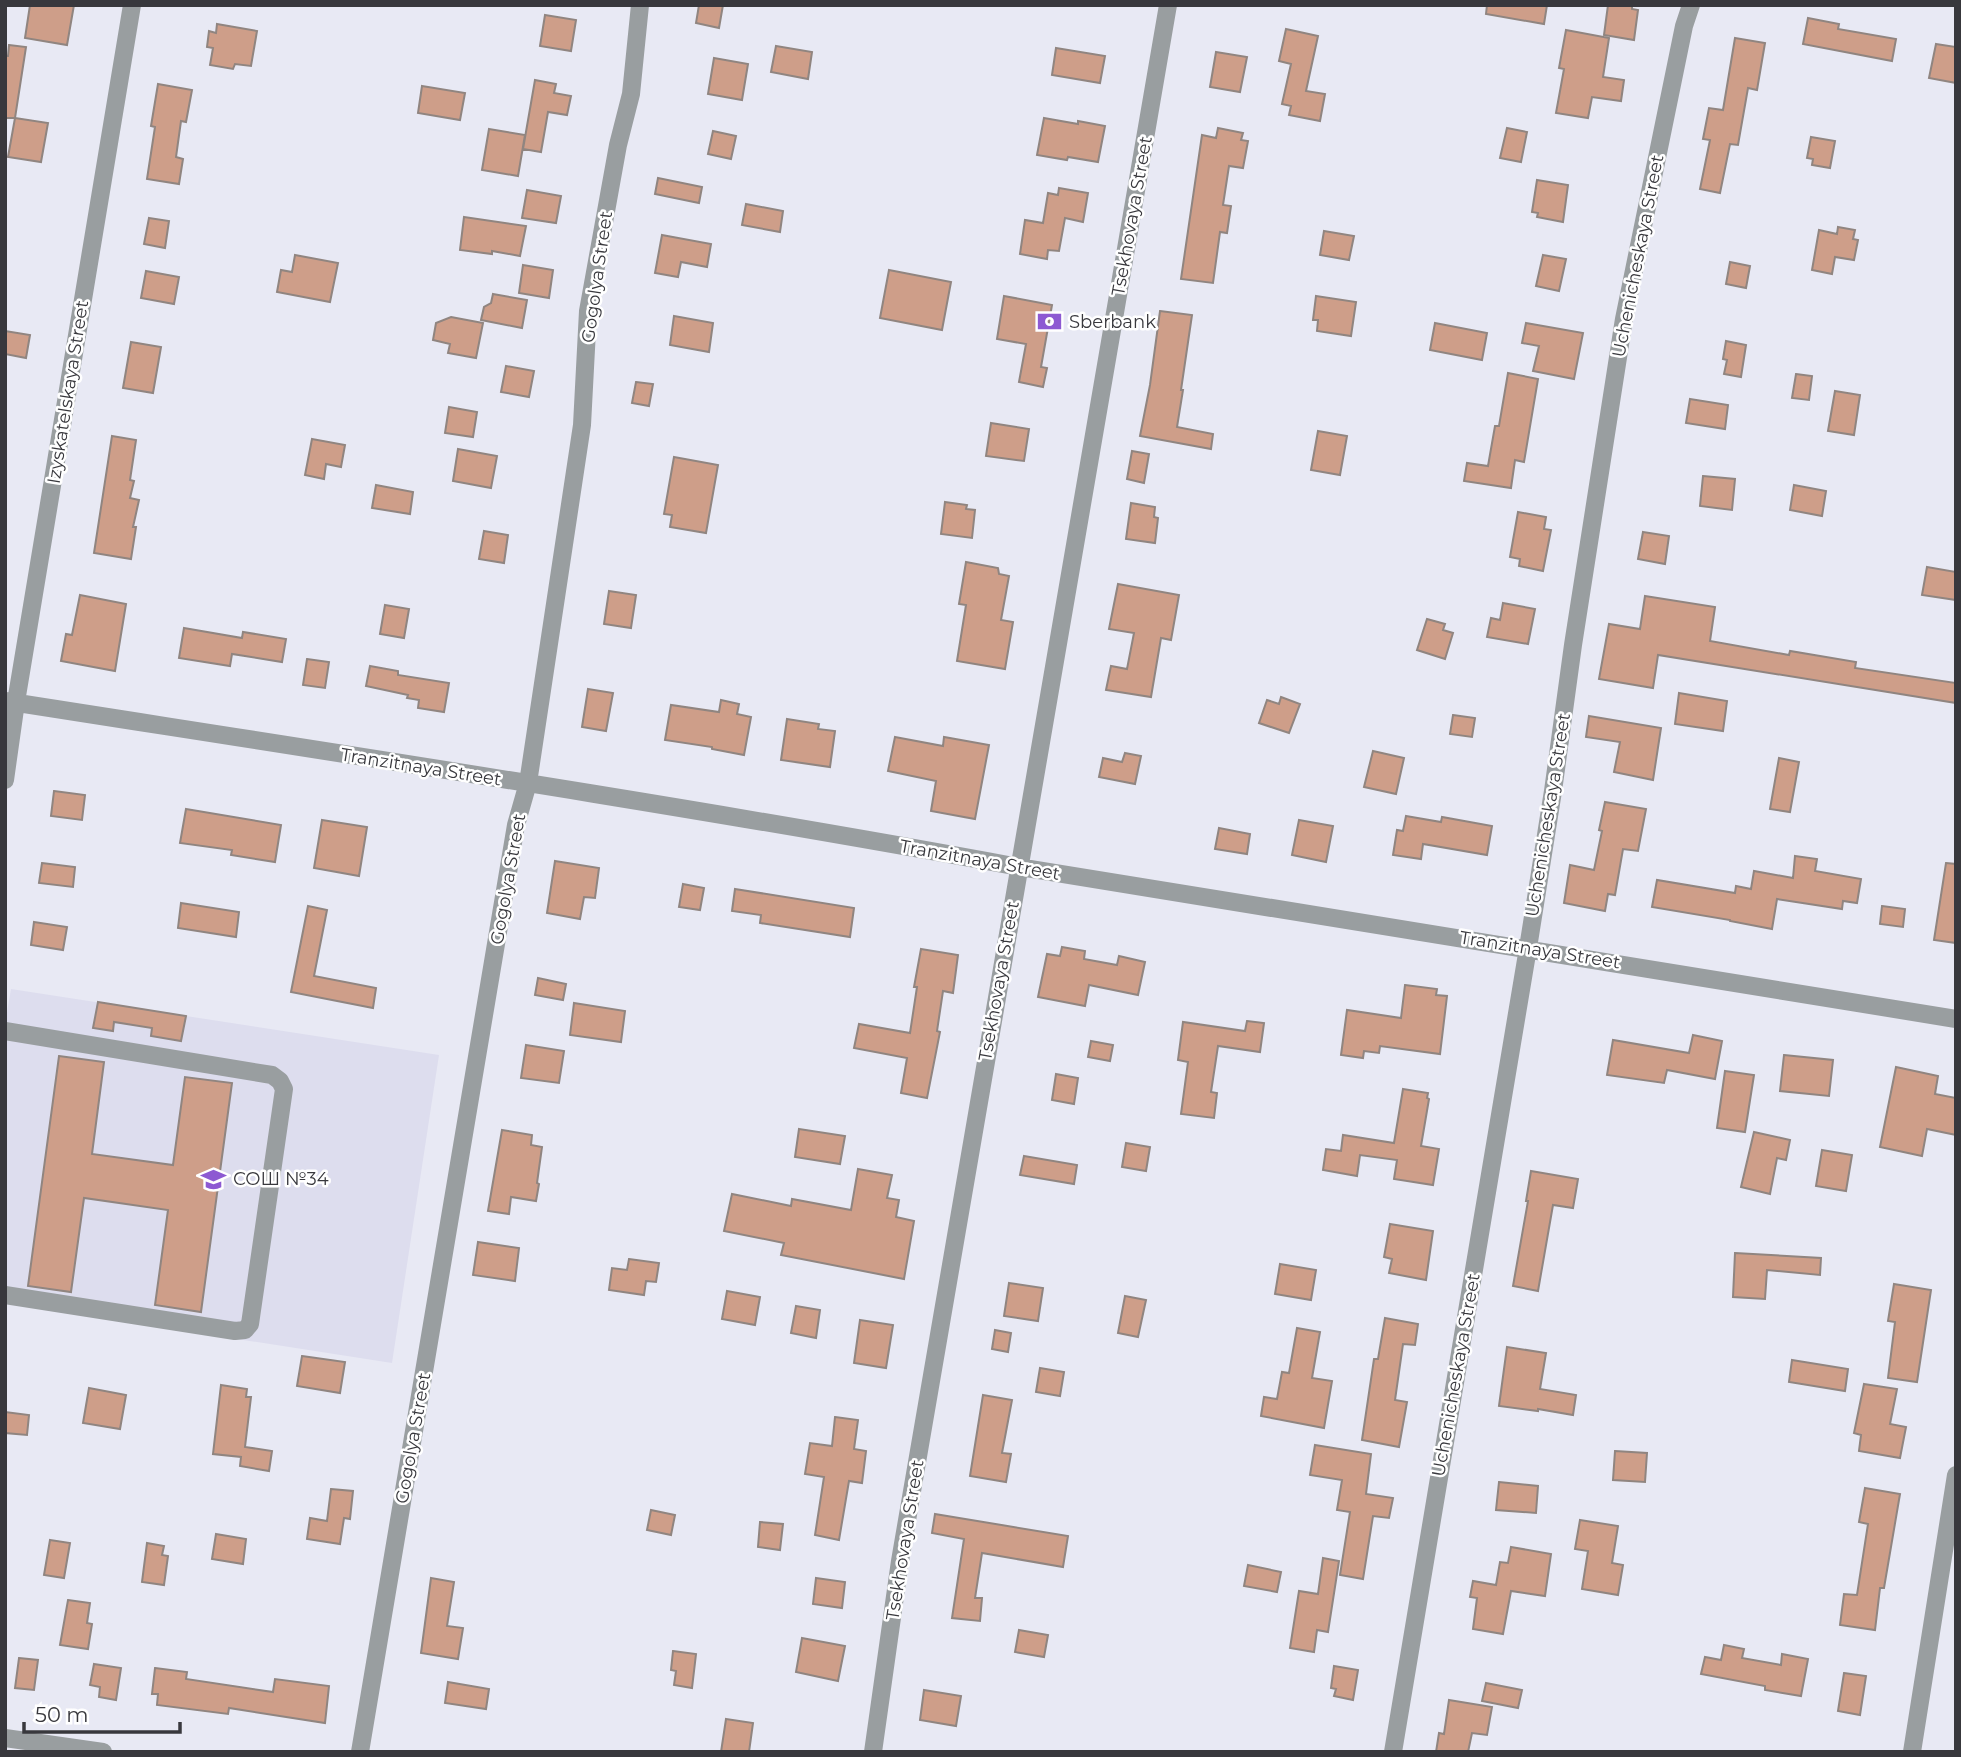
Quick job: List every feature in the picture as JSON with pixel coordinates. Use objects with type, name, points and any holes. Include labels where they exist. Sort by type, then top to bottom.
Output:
[{"type":"street","name":"Izyskatelskaya Street","points":[[5,780],[11,701],[132,5]]},
{"type":"street","name":"Gogolya Street","points":[[360,1752],[516,825],[528,783],[582,425],[588,311],[618,145],[631,94],[640,5]]},
{"type":"street","name":"Tsekhovaya Street","points":[[873,1752],[901,1561],[1168,5]]},
{"type":"street","name":"Uchenicheskaya Street","points":[[1393,1752],[1528,948],[1624,319],[1684,26],[1691,5]]},
{"type":"street","name":"Tranzitnaya Street","points":[[11,701],[528,783],[1019,867],[1956,1019]]},
{"type":"street","points":[[5,1031],[272,1075],[280,1081],[284,1089],[250,1324],[245,1330],[235,1331],[5,1295]]},
{"type":"street","points":[[1912,1752],[1956,1475]]},
{"type":"street","points":[[5,1738],[103,1752]]},
{"type":"shaded area","name":"СОШ №34","points":[[11,989],[439,1055],[392,1363],[5,1303],[5,1024]]},
{"type":"building","points":[[30,5],[74,5],[67,45],[25,38]]},
{"type":"building","points":[[699,5],[723,5],[719,28],[696,23]]},
{"type":"building","points":[[1487,5],[1547,5],[1544,24],[1486,14]]},
{"type":"building","points":[[1608,5],[1632,5],[1632,9],[1638,10],[1634,40],[1604,35]]},
{"type":"building","points":[[545,15],[576,20],[571,51],[540,46]]},
{"type":"building","points":[[1808,18],[1839,24],[1838,29],[1896,39],[1892,61],[1803,44]]},
{"type":"building","points":[[217,24],[257,31],[251,66],[235,64],[233,69],[210,65],[213,48],[207,47],[209,31],[216,33]]},
{"type":"building","points":[[1286,29],[1318,36],[1306,91],[1325,94],[1320,121],[1289,115],[1291,106],[1282,104],[1291,64],[1279,61]]},
{"type":"building","points":[[1566,30],[1609,38],[1603,77],[1624,80],[1621,101],[1592,97],[1588,118],[1556,113],[1564,69],[1559,68]]},
{"type":"building","points":[[1735,38],[1765,43],[1757,90],[1748,88],[1738,145],[1730,144],[1720,193],[1700,189],[1710,140],[1703,139],[1709,108],[1723,110]]},
{"type":"building","points":[[1936,44],[1956,47],[1956,83],[1929,78]]},
{"type":"building","points":[[9,45],[26,47],[15,118],[5,118],[5,56],[8,56]]},
{"type":"building","points":[[776,46],[812,52],[808,79],[771,72]]},
{"type":"building","points":[[1056,48],[1105,56],[1100,83],[1052,75]]},
{"type":"building","points":[[1216,52],[1247,57],[1240,92],[1210,87]]},
{"type":"building","points":[[714,58],[748,64],[742,100],[708,94]]},
{"type":"building","points":[[535,80],[556,84],[554,93],[571,96],[567,115],[548,112],[541,152],[523,149]]},
{"type":"building","points":[[158,84],[192,90],[186,122],[181,121],[176,157],[183,159],[179,184],[147,179],[155,127],[151,126]]},
{"type":"building","points":[[422,86],[465,93],[460,120],[418,113]]},
{"type":"building","points":[[15,118],[48,123],[41,162],[8,157]]},
{"type":"building","points":[[1044,118],[1105,126],[1098,162],[1037,155]]},
{"type":"building","points":[[1218,128],[1243,133],[1241,140],[1248,141],[1243,168],[1229,166],[1223,205],[1231,206],[1227,233],[1220,232],[1213,283],[1181,279],[1202,135],[1216,138]]},
{"type":"building","points":[[1507,128],[1527,132],[1521,162],[1500,158]]},
{"type":"building","points":[[489,129],[525,135],[518,176],[482,170]]},
{"type":"building","points":[[713,131],[736,136],[731,159],[708,154]]},
{"type":"building","points":[[1811,137],[1835,141],[1830,168],[1812,165],[1813,159],[1807,158]]},
{"type":"building","points":[[658,178],[702,187],[699,203],[655,194]]},
{"type":"building","points":[[1537,180],[1568,185],[1563,222],[1537,217],[1538,213],[1532,212]]},
{"type":"building","points":[[1059,188],[1088,193],[1083,222],[1065,218],[1059,251],[1048,250],[1047,259],[1020,254],[1025,220],[1043,223],[1048,193],[1058,195]]},
{"type":"building","points":[[527,190],[561,196],[556,223],[522,218]]},
{"type":"building","points":[[746,204],[783,211],[780,232],[742,225]]},
{"type":"building","points":[[464,217],[526,226],[520,256],[492,251],[492,254],[460,250]]},
{"type":"building","points":[[149,218],[169,221],[165,248],[144,244]]},
{"type":"building","points":[[1838,227],[1855,230],[1853,239],[1858,240],[1854,260],[1835,257],[1832,274],[1812,270],[1819,230],[1837,234]]},
{"type":"building","points":[[1324,231],[1354,236],[1349,260],[1320,255]]},
{"type":"building","points":[[662,235],[711,244],[707,267],[681,262],[678,277],[655,273]]},
{"type":"building","points":[[295,255],[338,263],[330,302],[277,292],[281,270],[292,272]]},
{"type":"building","points":[[1543,255],[1566,259],[1559,291],[1536,286]]},
{"type":"building","points":[[1730,262],[1750,266],[1746,288],[1726,284]]},
{"type":"building","points":[[523,265],[553,270],[549,298],[519,293]]},
{"type":"building","points":[[889,270],[951,282],[942,330],[880,318]]},
{"type":"building","points":[[146,271],[179,277],[174,304],[141,298]]},
{"type":"building","points":[[493,294],[527,300],[522,328],[481,320],[484,307],[491,303]]},
{"type":"building","points":[[1004,296],[1052,305],[1041,367],[1047,368],[1043,387],[1019,382],[1026,344],[997,339]]},
{"type":"building","points":[[1316,296],[1356,302],[1351,336],[1317,331],[1318,320],[1313,320]]},
{"type":"building","points":[[1160,311],[1192,315],[1177,427],[1213,434],[1211,449],[1140,436]]},
{"type":"building","points":[[674,316],[713,323],[709,352],[670,345]]},
{"type":"building","points":[[451,317],[483,323],[476,358],[448,353],[450,344],[433,340],[436,323]]},
{"type":"building","points":[[1435,323],[1487,333],[1482,360],[1430,350]]},
{"type":"building","points":[[1526,323],[1583,333],[1574,379],[1533,371],[1539,346],[1522,343]]},
{"type":"building","points":[[5,331],[30,335],[26,358],[5,354]]},
{"type":"building","points":[[1726,341],[1746,345],[1741,377],[1724,374],[1727,360],[1723,359]]},
{"type":"building","points":[[131,342],[161,347],[153,393],[123,388]]},
{"type":"building","points":[[506,366],[534,371],[529,397],[501,392]]},
{"type":"building","points":[[1508,373],[1538,379],[1524,462],[1515,460],[1511,488],[1464,481],[1467,463],[1488,466],[1495,426],[1499,426]]},
{"type":"building","points":[[1796,374],[1812,376],[1809,400],[1792,398]]},
{"type":"building","points":[[636,382],[653,384],[649,406],[632,403]]},
{"type":"building","points":[[1835,391],[1860,395],[1854,435],[1828,431]]},
{"type":"building","points":[[1690,399],[1728,405],[1725,429],[1686,423]]},
{"type":"building","points":[[449,407],[477,412],[473,437],[445,433]]},
{"type":"building","points":[[991,423],[1029,429],[1024,461],[986,456]]},
{"type":"building","points":[[1318,431],[1347,436],[1340,475],[1311,470]]},
{"type":"building","points":[[112,436],[136,440],[130,480],[134,481],[130,498],[139,500],[133,527],[136,527],[131,559],[94,553]]},
{"type":"building","points":[[312,439],[345,445],[341,467],[326,464],[324,479],[305,475]]},
{"type":"building","points":[[458,449],[497,456],[491,488],[453,481]]},
{"type":"building","points":[[1132,451],[1149,454],[1144,483],[1127,479]]},
{"type":"building","points":[[674,457],[718,465],[706,533],[670,527],[672,515],[664,514]]},
{"type":"building","points":[[1703,476],[1735,479],[1732,510],[1700,506]]},
{"type":"building","points":[[376,485],[413,492],[410,514],[372,508]]},
{"type":"building","points":[[1794,485],[1826,491],[1822,516],[1790,510]]},
{"type":"building","points":[[945,502],[967,505],[966,509],[975,510],[972,538],[941,534]]},
{"type":"building","points":[[1131,503],[1155,507],[1154,517],[1158,518],[1155,543],[1126,539]]},
{"type":"building","points":[[1518,512],[1546,517],[1544,529],[1551,530],[1543,571],[1519,566],[1520,559],[1510,557]]},
{"type":"building","points":[[484,531],[508,535],[504,563],[479,559]]},
{"type":"building","points":[[1643,532],[1669,536],[1665,564],[1638,559]]},
{"type":"building","points":[[966,562],[998,568],[999,574],[1009,576],[1001,620],[1013,622],[1005,669],[957,661],[966,605],[959,604]]},
{"type":"building","points":[[1927,567],[1956,572],[1956,600],[1922,595]]},
{"type":"building","points":[[1118,584],[1179,595],[1171,640],[1161,638],[1151,697],[1106,690],[1111,666],[1127,669],[1134,633],[1109,629]]},
{"type":"building","points":[[609,591],[636,595],[631,628],[604,624]]},
{"type":"building","points":[[80,595],[126,604],[115,671],[61,661],[66,634],[72,635]]},
{"type":"building","points":[[1645,596],[1715,607],[1710,641],[1789,655],[1790,651],[1856,662],[1855,668],[1956,683],[1956,703],[1658,655],[1653,688],[1599,679],[1609,624],[1640,629]]},
{"type":"building","points":[[1503,603],[1535,609],[1528,644],[1487,637],[1491,618],[1500,620]]},
{"type":"building","points":[[385,605],[409,609],[404,638],[380,634]]},
{"type":"building","points":[[1427,619],[1445,624],[1443,630],[1453,633],[1445,659],[1417,650]]},
{"type":"building","points":[[184,628],[242,638],[243,632],[286,639],[282,662],[232,654],[230,666],[179,658]]},
{"type":"building","points":[[307,659],[329,662],[325,688],[303,685]]},
{"type":"building","points":[[370,666],[398,671],[398,675],[449,683],[444,712],[418,708],[419,700],[407,698],[408,695],[366,686]]},
{"type":"building","points":[[588,689],[613,693],[606,731],[582,727]]},
{"type":"building","points":[[1679,693],[1727,701],[1723,731],[1675,724]]},
{"type":"building","points":[[1281,697],[1300,704],[1289,733],[1259,723],[1267,700],[1279,704]]},
{"type":"building","points":[[721,700],[739,704],[737,714],[751,717],[744,755],[665,740],[671,705],[719,712]]},
{"type":"building","points":[[1453,715],[1475,718],[1472,737],[1450,734]]},
{"type":"building","points":[[1589,716],[1661,728],[1653,780],[1614,772],[1620,742],[1586,737]]},
{"type":"building","points":[[787,719],[819,724],[818,729],[835,731],[830,767],[781,760]]},
{"type":"building","points":[[895,737],[943,746],[944,737],[989,745],[975,819],[931,811],[936,781],[888,771]]},
{"type":"building","points":[[1373,751],[1404,758],[1396,794],[1364,787]]},
{"type":"building","points":[[1125,753],[1141,756],[1135,784],[1099,777],[1103,758],[1122,762]]},
{"type":"building","points":[[1779,758],[1799,762],[1790,812],[1770,809]]},
{"type":"building","points":[[54,791],[85,795],[82,820],[51,816]]},
{"type":"building","points":[[1605,802],[1646,809],[1638,851],[1623,849],[1615,895],[1608,894],[1605,911],[1564,903],[1570,865],[1594,870]]},
{"type":"building","points":[[186,809],[281,825],[275,862],[231,855],[232,850],[180,843]]},
{"type":"building","points":[[1406,816],[1441,822],[1442,817],[1492,826],[1487,855],[1423,844],[1421,859],[1393,855],[1397,830],[1403,831]]},
{"type":"building","points":[[322,820],[367,827],[359,876],[314,868]]},
{"type":"building","points":[[1299,820],[1333,826],[1326,862],[1292,855]]},
{"type":"building","points":[[1219,828],[1250,834],[1247,854],[1215,849]]},
{"type":"building","points":[[1795,856],[1817,859],[1815,871],[1861,879],[1857,903],[1843,901],[1842,909],[1777,899],[1772,929],[1652,907],[1657,880],[1735,893],[1736,886],[1751,889],[1754,871],[1793,878]]},
{"type":"building","points":[[555,861],[599,868],[595,898],[584,897],[580,919],[547,913]]},
{"type":"building","points":[[42,863],[75,867],[73,887],[39,883]]},
{"type":"building","points":[[1946,863],[1956,864],[1956,943],[1934,940]]},
{"type":"building","points":[[683,884],[704,888],[700,910],[679,907]]},
{"type":"building","points":[[735,889],[854,908],[850,937],[760,923],[761,915],[732,911]]},
{"type":"building","points":[[181,903],[239,912],[236,937],[178,928]]},
{"type":"building","points":[[308,906],[327,910],[314,976],[376,988],[373,1008],[291,992]]},
{"type":"building","points":[[1882,906],[1905,909],[1903,927],[1880,924]]},
{"type":"building","points":[[34,922],[67,927],[63,950],[31,945]]},
{"type":"building","points":[[1062,947],[1085,951],[1084,959],[1117,965],[1119,956],[1145,962],[1138,995],[1089,985],[1085,1006],[1038,997],[1047,954],[1060,956]]},
{"type":"building","points":[[921,949],[958,955],[953,993],[943,991],[937,1031],[940,1032],[927,1098],[901,1093],[907,1058],[854,1048],[859,1024],[910,1033]]},
{"type":"building","points":[[538,978],[566,984],[563,1000],[535,995]]},
{"type":"building","points":[[1405,985],[1437,989],[1436,995],[1447,996],[1440,1054],[1380,1046],[1379,1053],[1364,1051],[1363,1058],[1341,1055],[1347,1010],[1401,1018]]},
{"type":"building","points":[[98,1002],[186,1016],[181,1041],[151,1036],[152,1028],[114,1022],[113,1031],[93,1028]]},
{"type":"building","points":[[574,1003],[625,1011],[621,1042],[570,1035]]},
{"type":"building","points":[[1247,1021],[1264,1023],[1260,1052],[1218,1046],[1211,1092],[1217,1093],[1214,1118],[1181,1114],[1188,1062],[1178,1060],[1183,1022],[1245,1031]]},
{"type":"building","points":[[1693,1035],[1722,1041],[1715,1079],[1667,1070],[1664,1083],[1607,1075],[1613,1040],[1689,1053]]},
{"type":"building","points":[[1091,1041],[1113,1045],[1110,1061],[1088,1057]]},
{"type":"building","points":[[526,1045],[564,1051],[559,1083],[521,1078]]},
{"type":"building","points":[[1784,1055],[1833,1060],[1829,1096],[1780,1091]]},
{"type":"building","points":[[59,1056],[104,1062],[92,1154],[173,1165],[185,1077],[232,1083],[201,1312],[155,1305],[168,1210],[84,1198],[71,1292],[28,1286]]},
{"type":"building","points":[[1896,1067],[1938,1076],[1935,1094],[1956,1098],[1956,1135],[1927,1129],[1922,1156],[1880,1147]]},
{"type":"building","points":[[1725,1071],[1754,1075],[1745,1132],[1717,1128]]},
{"type":"building","points":[[1056,1074],[1078,1078],[1074,1104],[1052,1100]]},
{"type":"building","points":[[1403,1089],[1428,1093],[1421,1146],[1439,1149],[1433,1185],[1394,1179],[1397,1160],[1360,1155],[1357,1176],[1323,1170],[1326,1149],[1341,1151],[1343,1135],[1394,1143]]},
{"type":"building","points":[[799,1129],[845,1136],[840,1164],[795,1157]]},
{"type":"building","points":[[502,1130],[532,1135],[531,1145],[542,1147],[536,1201],[511,1197],[509,1214],[488,1211]]},
{"type":"building","points":[[1754,1132],[1790,1140],[1786,1160],[1777,1158],[1770,1194],[1741,1187]]},
{"type":"building","points":[[1126,1143],[1150,1147],[1146,1171],[1122,1167]]},
{"type":"building","points":[[1822,1150],[1852,1155],[1846,1191],[1816,1186]]},
{"type":"building","points":[[1024,1156],[1077,1165],[1074,1184],[1020,1175]]},
{"type":"building","points":[[858,1169],[892,1175],[887,1198],[899,1200],[896,1217],[914,1221],[904,1279],[781,1255],[784,1243],[724,1231],[732,1194],[791,1206],[792,1199],[851,1210]]},
{"type":"building","points":[[1531,1171],[1578,1179],[1573,1208],[1553,1205],[1538,1291],[1513,1286]]},
{"type":"building","points":[[1390,1224],[1433,1231],[1426,1280],[1389,1273],[1392,1259],[1384,1257]]},
{"type":"building","points":[[478,1242],[519,1248],[515,1281],[473,1275]]},
{"type":"building","points":[[1735,1253],[1821,1258],[1820,1275],[1767,1270],[1765,1299],[1733,1297]]},
{"type":"building","points":[[629,1259],[659,1263],[656,1282],[646,1281],[644,1295],[609,1290],[612,1268],[627,1270]]},
{"type":"building","points":[[1280,1264],[1316,1270],[1311,1300],[1275,1294]]},
{"type":"building","points":[[1009,1283],[1043,1288],[1038,1321],[1004,1316]]},
{"type":"building","points":[[1894,1284],[1931,1290],[1917,1382],[1888,1378],[1895,1322],[1888,1321]]},
{"type":"building","points":[[727,1291],[760,1297],[755,1325],[722,1319]]},
{"type":"building","points":[[1125,1296],[1146,1300],[1138,1337],[1118,1333]]},
{"type":"building","points":[[796,1306],[820,1310],[816,1338],[791,1333]]},
{"type":"building","points":[[1385,1318],[1418,1324],[1415,1345],[1403,1344],[1395,1400],[1407,1402],[1399,1447],[1362,1440],[1374,1359],[1378,1359]]},
{"type":"building","points":[[860,1320],[893,1325],[886,1368],[854,1363]]},
{"type":"building","points":[[1297,1328],[1320,1332],[1312,1378],[1332,1381],[1324,1428],[1261,1416],[1264,1397],[1277,1399],[1282,1372],[1289,1373]]},
{"type":"building","points":[[995,1330],[1011,1333],[1008,1352],[992,1349]]},
{"type":"building","points":[[1507,1347],[1546,1353],[1540,1389],[1576,1395],[1573,1415],[1499,1406]]},
{"type":"building","points":[[302,1356],[345,1362],[340,1393],[297,1386]]},
{"type":"building","points":[[1792,1360],[1848,1369],[1845,1391],[1789,1382]]},
{"type":"building","points":[[1040,1368],[1064,1372],[1060,1396],[1036,1392]]},
{"type":"building","points":[[1864,1384],[1897,1389],[1890,1424],[1906,1427],[1900,1458],[1859,1451],[1861,1435],[1854,1433]]},
{"type":"building","points":[[221,1385],[247,1389],[246,1397],[251,1397],[245,1447],[272,1451],[269,1471],[240,1466],[241,1457],[213,1454]]},
{"type":"building","points":[[89,1388],[126,1395],[120,1429],[83,1423]]},
{"type":"building","points":[[983,1395],[1012,1400],[1002,1453],[1011,1454],[1006,1482],[970,1476]]},
{"type":"building","points":[[5,1412],[29,1415],[27,1435],[5,1433]]},
{"type":"building","points":[[835,1417],[858,1420],[854,1449],[866,1451],[862,1483],[849,1481],[839,1540],[815,1535],[824,1477],[805,1474],[810,1443],[832,1446]]},
{"type":"building","points":[[1315,1445],[1371,1454],[1366,1494],[1393,1498],[1389,1518],[1373,1516],[1363,1579],[1340,1575],[1350,1512],[1337,1510],[1342,1480],[1310,1475]]},
{"type":"building","points":[[1615,1451],[1647,1453],[1645,1482],[1613,1480]]},
{"type":"building","points":[[1499,1482],[1538,1486],[1536,1513],[1496,1510]]},
{"type":"building","points":[[1865,1488],[1900,1494],[1884,1588],[1880,1588],[1875,1630],[1840,1625],[1844,1594],[1857,1595],[1868,1524],[1859,1522]]},
{"type":"building","points":[[331,1489],[353,1491],[350,1519],[344,1518],[340,1544],[307,1539],[310,1518],[327,1521]]},
{"type":"building","points":[[651,1510],[675,1515],[671,1535],[647,1530]]},
{"type":"building","points":[[935,1514],[1068,1536],[1063,1567],[982,1553],[975,1598],[982,1598],[980,1621],[952,1618],[964,1539],[932,1533]]},
{"type":"building","points":[[1580,1520],[1618,1526],[1612,1563],[1623,1565],[1618,1595],[1582,1589],[1588,1551],[1575,1549]]},
{"type":"building","points":[[760,1522],[783,1524],[780,1550],[758,1547]]},
{"type":"building","points":[[216,1534],[246,1539],[243,1564],[212,1559]]},
{"type":"building","points":[[50,1540],[70,1543],[64,1578],[44,1575]]},
{"type":"building","points":[[147,1543],[164,1546],[162,1555],[168,1556],[164,1585],[142,1582]]},
{"type":"building","points":[[1511,1547],[1551,1554],[1545,1596],[1511,1591],[1503,1634],[1473,1629],[1477,1598],[1470,1597],[1473,1581],[1496,1585],[1500,1562],[1508,1563]]},
{"type":"building","points":[[1323,1558],[1339,1561],[1328,1632],[1317,1630],[1314,1652],[1290,1648],[1299,1591],[1318,1594]]},
{"type":"building","points":[[1248,1565],[1281,1572],[1277,1592],[1244,1586]]},
{"type":"building","points":[[431,1578],[454,1582],[447,1626],[463,1628],[458,1659],[421,1653]]},
{"type":"building","points":[[816,1578],[845,1582],[842,1608],[813,1604]]},
{"type":"building","points":[[68,1600],[90,1603],[87,1623],[92,1624],[88,1649],[60,1645]]},
{"type":"building","points":[[1019,1630],[1048,1635],[1044,1657],[1015,1652]]},
{"type":"building","points":[[802,1638],[845,1646],[838,1681],[796,1672]]},
{"type":"building","points":[[1724,1645],[1744,1649],[1742,1658],[1781,1665],[1782,1654],[1808,1659],[1801,1696],[1701,1674],[1705,1657],[1721,1660]]},
{"type":"building","points":[[673,1651],[696,1654],[692,1688],[674,1685],[676,1671],[671,1670]]},
{"type":"building","points":[[19,1658],[38,1660],[34,1690],[15,1688]]},
{"type":"building","points":[[94,1664],[121,1668],[116,1700],[99,1697],[100,1687],[90,1685]]},
{"type":"building","points":[[1334,1666],[1358,1670],[1353,1700],[1334,1696],[1336,1689],[1331,1688]]},
{"type":"building","points":[[155,1668],[187,1672],[186,1679],[273,1692],[275,1679],[329,1686],[325,1723],[229,1708],[228,1714],[157,1705],[158,1694],[152,1694]]},
{"type":"building","points":[[1844,1673],[1866,1676],[1860,1715],[1838,1711]]},
{"type":"building","points":[[448,1682],[489,1689],[486,1709],[445,1703]]},
{"type":"building","points":[[1486,1683],[1522,1690],[1518,1708],[1482,1701]]},
{"type":"building","points":[[924,1690],[961,1696],[956,1726],[920,1720]]},
{"type":"building","points":[[1449,1700],[1492,1707],[1487,1735],[1472,1733],[1468,1752],[1436,1752],[1439,1733],[1444,1734]]},
{"type":"building","points":[[726,1719],[753,1723],[749,1752],[721,1752]]},
{"type":"place","name":"Sberbank","points":[[1049,322]]},
{"type":"place","name":"СОШ №34","points":[[213,1179]]}]
